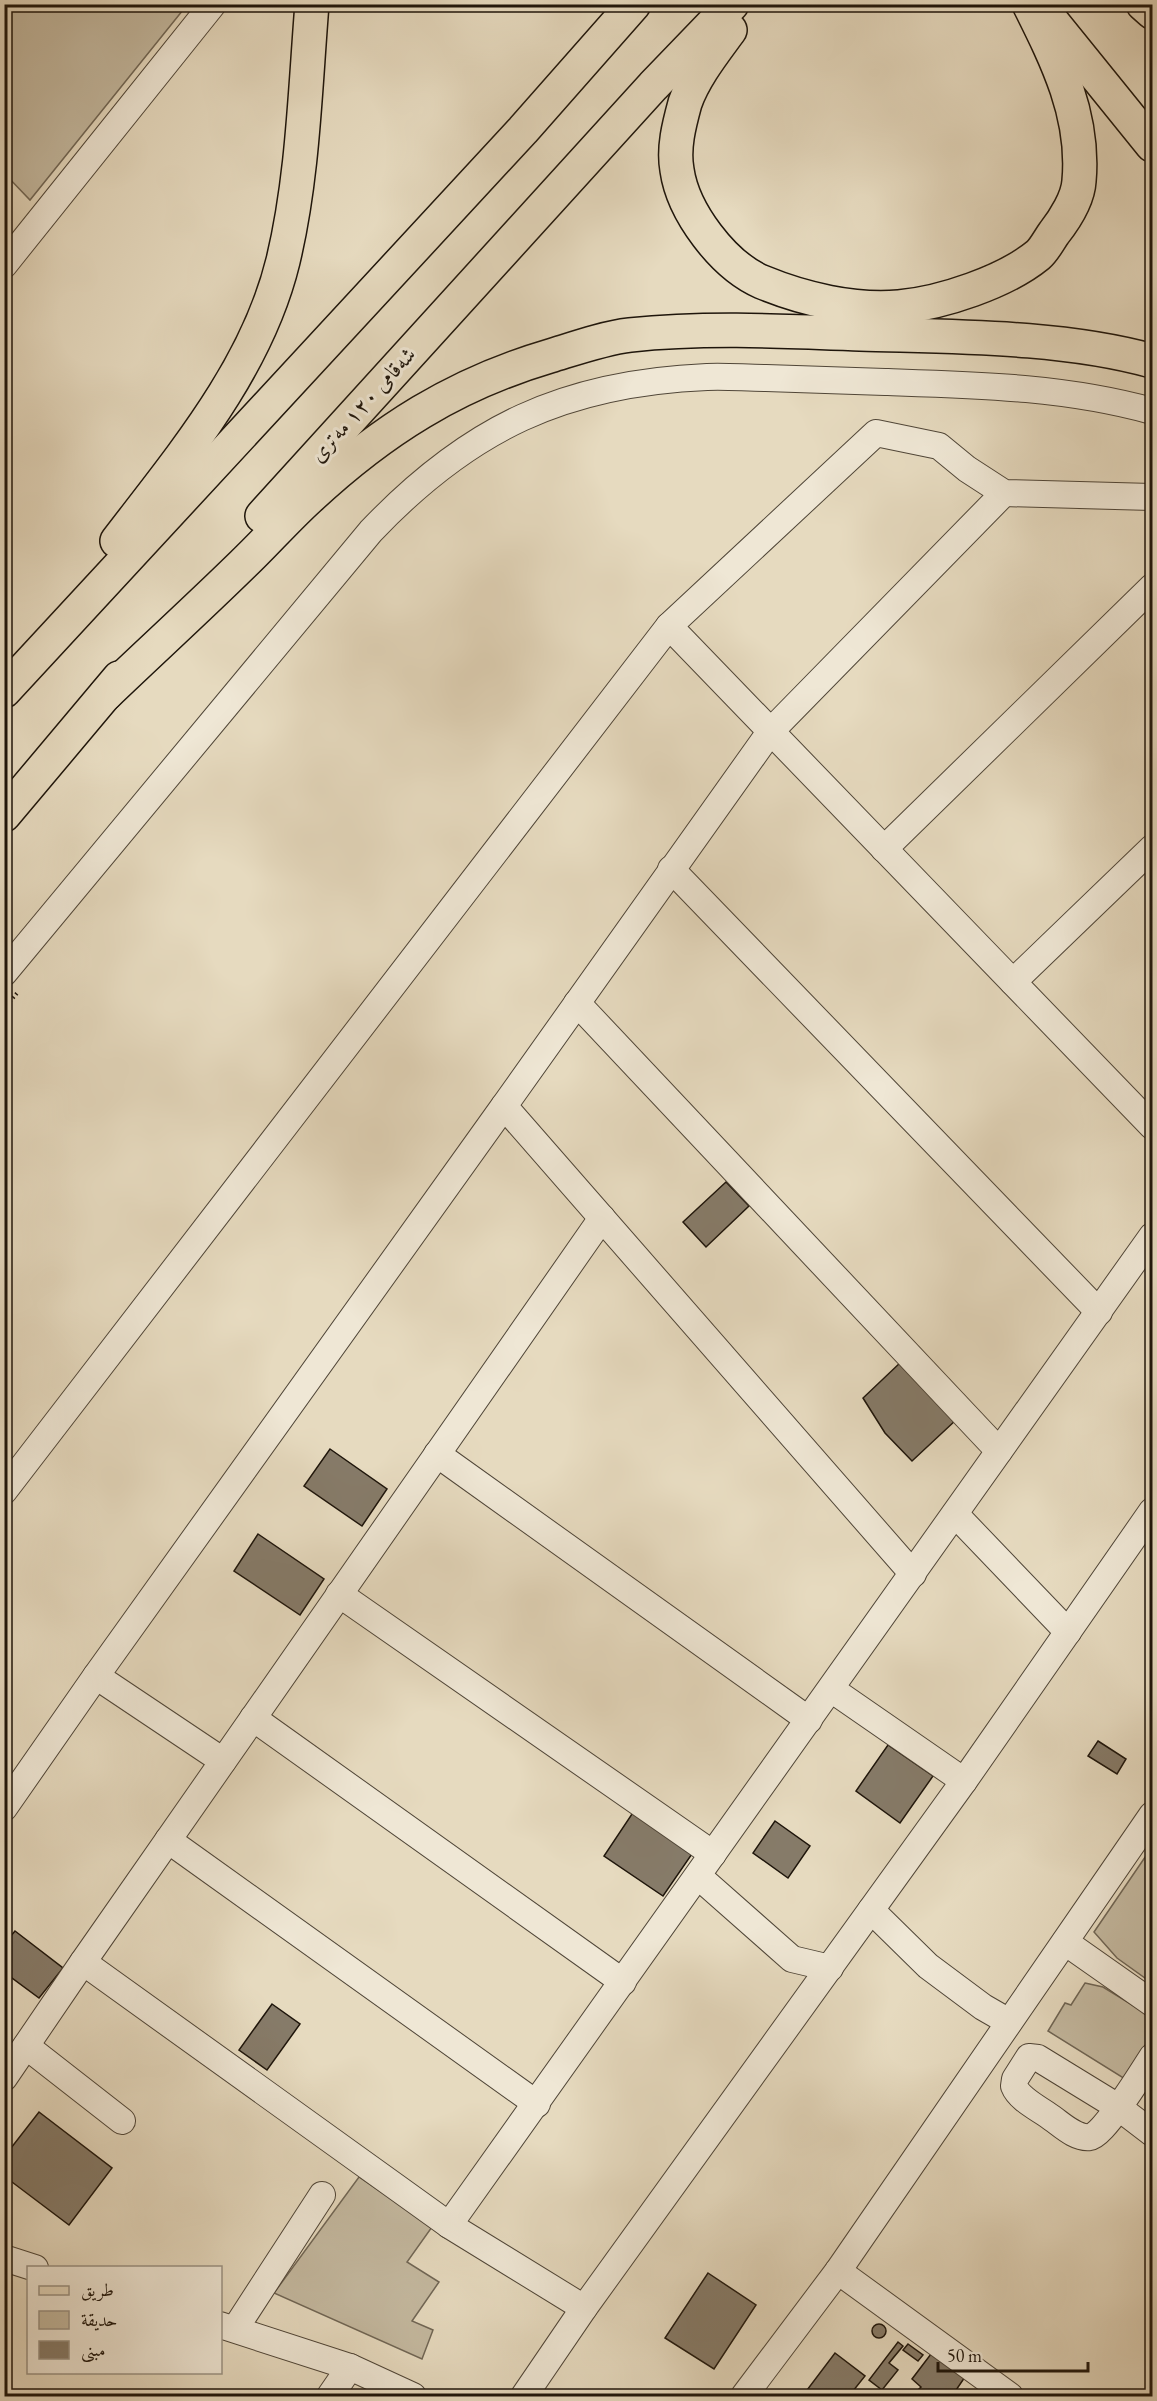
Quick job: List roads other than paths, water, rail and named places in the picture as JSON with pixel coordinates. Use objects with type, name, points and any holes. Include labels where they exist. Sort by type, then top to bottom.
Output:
[{"type":"main road","points":[[4,685],[193,439],[231,383],[263,318],[282,263],[297,186],[312,4]]},
{"type":"main road","points":[[4,691],[514,138],[634,4]]},
{"type":"main road","name":"شەقامی ١٢٠ مەتری","points":[[4,814],[336,432],[653,86],[732,4]]},
{"type":"main road","points":[[748,4],[704,67],[686,101],[676,141],[677,171],[687,202],[700,227],[718,250],[760,281],[813,298],[846,305],[899,307],[952,297],[995,281],[1039,254],[1065,219],[1080,183],[1079,143],[1074,108],[1056,59],[1029,4]]},
{"type":"main road","points":[[1038,4],[1152,146]]},
{"type":"main road","points":[[1130,4],[1152,32]]},
{"type":"main road","points":[[1143,4],[1152,12]]},
{"type":"main road","points":[[106,694],[309,498],[353,460],[408,419],[455,392],[516,366],[628,336],[718,330],[925,336],[1033,342],[1126,353],[1152,361]]},
{"type":"street","points":[[4,265],[213,4]]},
{"type":"street","points":[[4,973],[371,531],[431,473],[489,434],[523,417],[558,403],[633,384],[709,377],[1017,388],[1103,399],[1152,411]]},
{"type":"street","points":[[4,1491],[669,626],[876,434],[939,446],[967,469],[1004,493],[1152,497]]},
{"type":"street","points":[[4,1808],[671,869],[771,732],[1004,493]]},
{"type":"street","points":[[884,849],[1152,587]]},
{"type":"street","points":[[669,626],[1013,982],[1150,1120]]},
{"type":"street","points":[[1013,982],[1152,848]]},
{"type":"street","points":[[671,869],[1099,1312]]},
{"type":"street","points":[[577,1003],[999,1451]]},
{"type":"street","points":[[504,1106],[913,1574]]},
{"type":"street","points":[[4,2078],[602,1218]]},
{"type":"street","points":[[449,2224],[537,2104],[1152,1236]]},
{"type":"street","points":[[437,1454],[808,1720]]},
{"type":"street","points":[[524,2397],[584,2308],[964,1781],[1152,1511]]},
{"type":"street","points":[[955,1514],[1068,1632]]},
{"type":"street","points":[[339,1594],[713,1854]]},
{"type":"street","points":[[96,1676],[223,1761]]},
{"type":"street","points":[[831,1689],[964,1781]]},
{"type":"street","points":[[253,1718],[622,1982]]},
{"type":"street","points":[[755,2392],[1152,1815]]},
{"type":"street","points":[[168,1840],[537,2104]]},
{"type":"street","points":[[698,1876],[792,1959],[830,1968]]},
{"type":"street","points":[[871,1910],[928,1966],[983,2007],[1009,2022]]},
{"type":"street","points":[[1065,1942],[1152,2003]]},
{"type":"street","points":[[83,1962],[449,2224],[584,2308]]},
{"type":"street","points":[[26,2046],[122,2121]]},
{"type":"street","points":[[1148,2074],[1118,2107],[1099,2133],[1092,2137],[1083,2137],[1024,2098],[1016,2090],[1015,2079],[1029,2057],[1038,2058],[1118,2107],[1152,2133]]},
{"type":"street","points":[[983,2061],[1015,2079]]},
{"type":"street","points":[[322,2195],[228,2327],[350,2367],[413,2397]]},
{"type":"street","points":[[4,2258],[29,2266]]},
{"type":"street","points":[[838,2271],[1010,2397]]},
{"type":"street","points":[[330,2397],[350,2367]]}]
